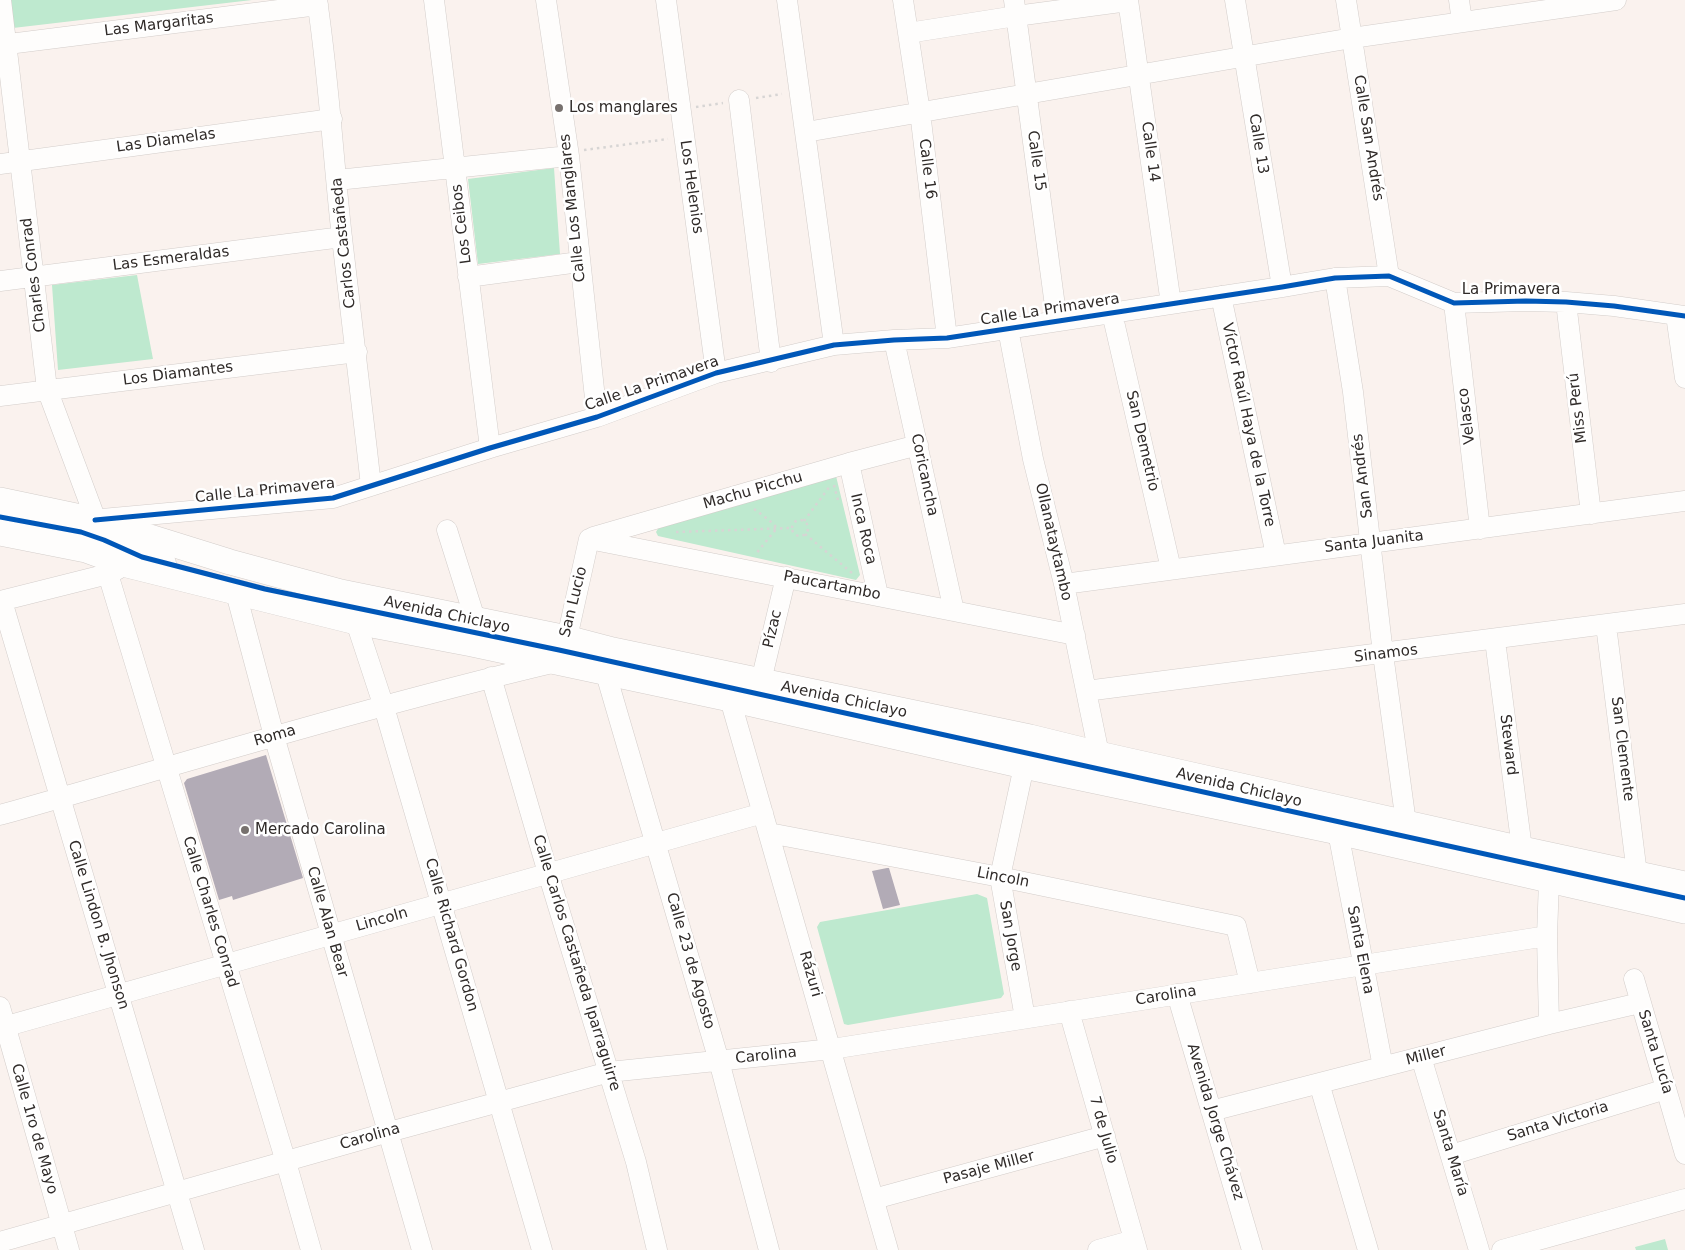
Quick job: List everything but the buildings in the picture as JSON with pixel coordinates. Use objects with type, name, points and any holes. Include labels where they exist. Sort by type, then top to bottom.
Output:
[{"type":"main road","name":"Avenida Chiclayo","points":[[0,500],[100,530],[341,592],[475,619],[560,650],[606,674],[730,699],[1024,766],[1338,832],[1685,911]]},
{"type":"main road","name":"Avenida Chiclayo","points":[[0,533],[86,550],[117,569],[236,593],[356,622],[472,644],[560,650],[613,650],[1030,737],[1406,823],[1685,884]]},
{"type":"street","name":"Charles Conrad","points":[[1,0],[3,45],[20,161],[47,390],[100,530]]},
{"type":"street","name":"Los Ceibos","points":[[434,0],[490,448]]},
{"type":"street","name":"Calle Los Manglares","points":[[546,0],[568,154],[597,417]]},
{"type":"street","name":"Los Helenios","points":[[666,0],[716,373]]},
{"type":"street","points":[[787,0],[834,345]]},
{"type":"street","name":"Calle 16","points":[[903,0],[920,112],[947,338]]},
{"type":"street","name":"Calle 13","points":[[1235,0],[1282,287]]},
{"type":"street","name":"Calle San Andrés","points":[[1346,0],[1389,276]]},
{"type":"street","points":[[1459,0],[1462,22]]},
{"type":"street","points":[[806,132],[1352,38],[1574,3],[1616,0]]},
{"type":"street","points":[[908,33],[1015,8],[1128,1]]},
{"type":"street","name":"Calle 14","points":[[1128,1],[1171,304]]},
{"type":"street","name":"Las Margaritas","points":[[3,45],[317,2]]},
{"type":"street","name":"Carlos Castañeda","points":[[317,2],[332,119],[342,237],[357,352],[371,486]]},
{"type":"street","name":"Calle 15","points":[[1015,8],[1058,321]]},
{"type":"street","points":[[738,100],[771,362]]},
{"type":"street","name":"Las Diamelas","points":[[0,164],[332,119]]},
{"type":"street","points":[[337,180],[568,154]]},
{"type":"street","name":"Las Esmeraldas","points":[[0,281],[342,237]]},
{"type":"street","points":[[468,277],[579,262]]},
{"type":"street","name":"La Primavera","points":[[1282,287],[1335,278],[1389,276],[1454,303],[1566,302],[1614,306],[1680,316]]},
{"type":"street","name":"San Andrés","points":[[1335,278],[1353,392],[1383,654],[1406,823]]},
{"type":"street","name":"Calle La Primavera","points":[[100,530],[333,498],[490,448],[597,417],[716,373],[771,362],[834,345],[947,338],[1282,287]]},
{"type":"street","name":"Víctor Raúl Haya de la Torre","points":[[1220,296],[1276,555]]},
{"type":"street","name":"Miss Perú","points":[[1566,302],[1591,514]]},
{"type":"street","name":"Velasco","points":[[1454,303],[1480,529]]},
{"type":"street","name":"San Demetrio","points":[[1112,313],[1171,569]]},
{"type":"street","points":[[1680,316],[1685,378]]},
{"type":"street","name":"Ollanataytambo","points":[[1008,329],[1033,459],[1064,584],[1099,754]]},
{"type":"street","name":"Coricancha","points":[[894,340],[954,610]]},
{"type":"street","name":"Los Diamantes","points":[[0,396],[357,352]]},
{"type":"street","name":"Machu Picchu","points":[[589,538],[918,445]]},
{"type":"street","name":"Inca Roca","points":[[849,463],[878,595]]},
{"type":"street","name":"Santa Juanita","points":[[1064,584],[1685,501]]},
{"type":"street","name":"Avenida Chiclayo","points":[[0,517],[81,532],[100,530],[142,556],[265,589],[560,650],[1685,898]]},
{"type":"street","points":[[447,530],[475,619]]},
{"type":"street","name":"Paucartambo","points":[[589,538],[1075,635]]},
{"type":"street","name":"San Lucio","points":[[560,650],[589,538]]},
{"type":"street","points":[[1,601],[117,569]]},
{"type":"street","name":"Calle Charles Conrad","points":[[117,569],[167,768],[311,1250]]},
{"type":"street","name":"Pízac","points":[[761,681],[786,577]]},
{"type":"street","name":"Calle Alan Bear","points":[[236,593],[274,736],[422,1250]]},
{"type":"street","name":"Calle Lindon B. Jhonson","points":[[1,601],[194,1250]]},
{"type":"street","name":"Sinamos","points":[[1086,691],[1685,614]]},
{"type":"street","name":"Calle Richard Gordon","points":[[356,622],[384,707],[542,1250]]},
{"type":"street","name":"San Clemente","points":[[1606,625],[1637,874]]},
{"type":"street","name":"Steward","points":[[1494,640],[1522,849]]},
{"type":"street","name":"Roma","points":[[0,815],[274,736],[491,677],[560,650]]},
{"type":"street","name":"Calle 23 de Agosto","points":[[606,674],[719,1061],[768,1250]]},
{"type":"street","name":"Calle Carlos Castañeda Iparraguirre","points":[[491,677],[548,873],[636,1162],[657,1250]]},
{"type":"street","name":"Rázuri","points":[[730,699],[832,1049],[888,1250]]},
{"type":"street","name":"San Jorge","points":[[1024,766],[1000,878],[1025,1018]]},
{"type":"street","name":"Lincoln","points":[[3,1027],[763,813]]},
{"type":"street","name":"Santa Elena","points":[[1338,832],[1383,1067]]},
{"type":"street","name":"Lincoln","points":[[769,834],[1236,926],[1250,982]]},
{"type":"street","points":[[1549,880],[1547,936],[1549,1024]]},
{"type":"street","name":"Carolina","points":[[0,1242],[609,1072],[832,1049],[1547,936]]},
{"type":"street","name":"Santa Lucía","points":[[1634,979],[1685,1154]]},
{"type":"street","name":"Avenida Jorge Chávez","points":[[1176,994],[1252,1250]]},
{"type":"street","name":"Miller","points":[[1211,1110],[1549,1024],[1640,1003]]},
{"type":"street","name":"Calle 1ro de Mayo","points":[[0,1007],[3,1027],[69,1250]]},
{"type":"street","name":"7 de Julio","points":[[1069,1011],[1135,1245]]},
{"type":"street","name":"Santa María","points":[[1421,1057],[1479,1250]]},
{"type":"street","points":[[1319,1083],[1368,1250]]},
{"type":"street","name":"Santa Victoria","points":[[1451,1155],[1666,1089]]},
{"type":"street","name":"Pasaje Miller","points":[[874,1199],[1105,1136]]},
{"type":"street","points":[[1502,1250],[1685,1199]]},
{"type":"street","points":[[1098,1250],[1135,1245]]},
{"type":"path","points":[[568,154],[684,136]]},
{"type":"path","points":[[804,521],[834,481]]},
{"type":"path","points":[[749,506],[777,528]]},
{"type":"path","points":[[792,528],[796,521],[804,521]]},
{"type":"path","points":[[804,521],[808,527],[805,534]]},
{"type":"path","points":[[755,555],[777,528]]},
{"type":"path","points":[[671,532],[792,528]]},
{"type":"path","points":[[792,528],[793,532],[797,535],[805,534]]},
{"type":"path","points":[[805,534],[856,576]]},
{"type":"green space","points":[[10,0],[252,0],[13,28]]},
{"type":"green space","points":[[554,168],[560,254],[478,264],[468,179]]},
{"type":"green space","points":[[137,275],[153,359],[58,370],[52,285]]},
{"type":"green space","points":[[836,476],[860,575],[856,580],[658,536],[656,532],[659,527]]},
{"type":"green space","points":[[977,894],[987,898],[1004,994],[1001,998],[848,1025],[844,1024],[817,927],[820,922]]},
{"type":"green space","points":[[1665,1239],[1668,1250],[1636,1250],[1635,1247]]},
{"type":"cycle path","points":[[95,520],[333,498],[490,448],[597,417],[716,373],[834,345],[947,338],[1335,278],[1389,276],[1454,303],[1566,302],[1614,306],[1685,316]]},
{"type":"cycle path","points":[[0,517],[81,532],[142,557],[265,589],[559,650],[1685,898]]},
{"type":"place","name":"Los manglares","points":[[559,108]]},
{"type":"place","name":"Mercado Carolina","points":[[245,830]]}]
